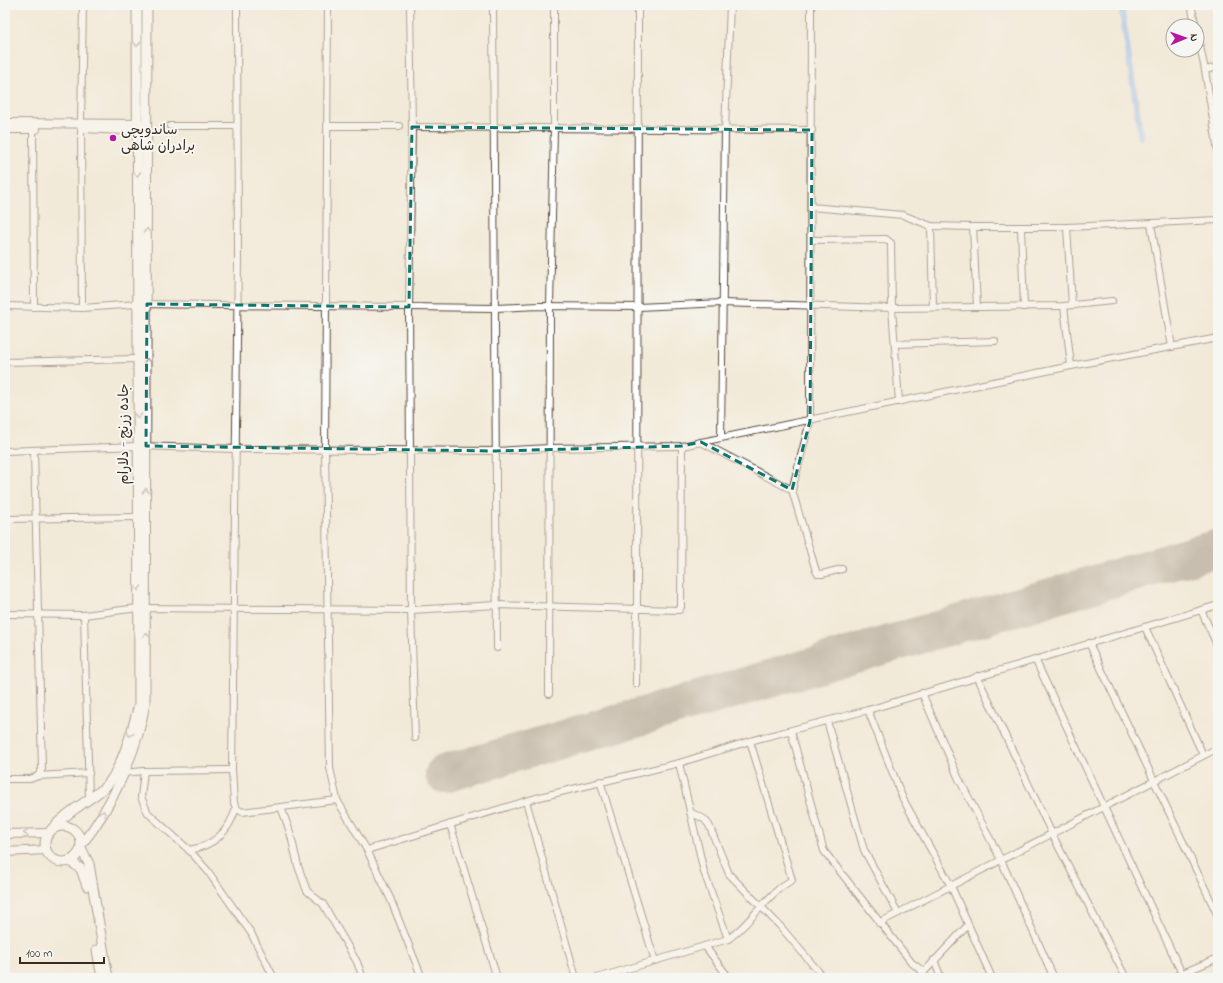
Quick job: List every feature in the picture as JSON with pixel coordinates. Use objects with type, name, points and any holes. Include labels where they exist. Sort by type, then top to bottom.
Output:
[{"type":"highway","name":"جاده زرنج - دلارام","points":[[81,847],[99,821],[123,773],[140,730],[145,702],[138,517],[147,304],[137,5]]},
{"type":"highway","name":"جاده زرنج - دلارام","points":[[49,832],[60,819],[104,788],[112,779],[123,753],[139,704],[142,608],[142,446],[137,304],[147,5]]},
{"type":"highway","points":[[81,847],[75,858],[64,862],[53,859],[46,850],[45,845],[49,832],[61,826],[72,827],[79,835],[81,847],[89,864],[108,978]]},
{"type":"highway","points":[[70,861],[81,869],[84,875],[102,978]]},
{"type":"main road","points":[[5,123],[33,126],[142,128]]},
{"type":"main road","points":[[5,129],[33,126]]},
{"type":"main road","points":[[5,834],[49,832]]},
{"type":"main road","points":[[5,852],[46,850]]},
{"type":"street","points":[[82,308],[81,126],[83,5]]},
{"type":"street","points":[[189,850],[208,845],[216,840],[233,820],[236,808],[232,770],[235,608],[237,304],[237,5]]},
{"type":"street","points":[[328,5],[325,449],[330,768],[337,800],[366,850],[390,898],[422,978]]},
{"type":"street","points":[[410,5],[412,127],[409,307],[412,610],[415,738]]},
{"type":"street","points":[[493,5],[496,308],[496,605],[498,648]]},
{"type":"street","points":[[549,694],[550,306],[554,129],[554,5]]},
{"type":"street","points":[[636,684],[638,610],[638,5]]},
{"type":"street","points":[[721,438],[725,129],[730,5]]},
{"type":"street","points":[[811,5],[812,130],[810,421],[792,490],[816,571],[822,574],[842,569]]},
{"type":"street","points":[[1191,5],[1194,18]]},
{"type":"street","points":[[1202,58],[1218,151]]},
{"type":"street","points":[[1205,70],[1218,67]]},
{"type":"street","points":[[33,126],[34,307]]},
{"type":"street","points":[[170,126],[236,126]]},
{"type":"street","points":[[328,126],[399,126]]},
{"type":"street","points":[[412,127],[812,130]]},
{"type":"street","points":[[811,207],[903,215],[931,226],[1021,228],[1151,224],[1218,220]]},
{"type":"street","points":[[1151,224],[1172,347]]},
{"type":"street","points":[[931,226],[933,307]]},
{"type":"street","points":[[973,227],[977,307]]},
{"type":"street","points":[[1067,227],[1072,305]]},
{"type":"street","points":[[1021,228],[1024,306]]},
{"type":"street","points":[[811,240],[889,240],[891,243],[892,308],[899,402]]},
{"type":"street","points":[[5,306],[82,308],[137,304],[237,304],[325,307],[496,308],[550,306],[638,307],[722,303],[892,308],[1064,306],[1112,301]]},
{"type":"street","points":[[1064,306],[1071,366]]},
{"type":"street","points":[[5,451],[142,446],[235,449],[411,449],[496,451],[549,448],[638,448],[682,446],[810,421],[1071,366],[1218,338]]},
{"type":"street","points":[[895,344],[995,341]]},
{"type":"street","points":[[5,362],[138,359]]},
{"type":"street","points":[[701,442],[792,490]]},
{"type":"street","points":[[5,614],[84,615],[142,608],[328,608],[412,610],[496,605],[680,610],[682,446]]},
{"type":"street","points":[[34,450],[37,520],[37,614],[42,768],[38,776]]},
{"type":"street","points":[[5,519],[37,520],[138,517]]},
{"type":"street","points":[[366,850],[526,801],[600,781],[679,763],[750,741],[868,710],[977,676],[1218,605]]},
{"type":"street","points":[[1201,610],[1218,647]]},
{"type":"street","points":[[84,615],[89,798]]},
{"type":"street","points":[[1145,627],[1203,755]]},
{"type":"street","points":[[1089,643],[1218,916]]},
{"type":"street","points":[[1035,659],[1183,976]]},
{"type":"street","points":[[977,676],[1052,834],[1126,978]]},
{"type":"street","points":[[922,693],[958,777],[1001,860],[1054,978]]},
{"type":"street","points":[[868,710],[902,799],[951,886],[992,978]]},
{"type":"street","points":[[827,721],[864,850],[898,913]]},
{"type":"street","points":[[791,731],[824,852],[912,963],[924,972]]},
{"type":"street","points":[[597,978],[728,939],[738,933],[761,907],[792,880],[750,741]]},
{"type":"street","points":[[879,923],[1052,834],[1103,806],[1218,748]]},
{"type":"street","points":[[679,763],[704,872],[728,939]]},
{"type":"street","points":[[123,773],[144,771],[232,770]]},
{"type":"street","points":[[144,771],[142,797],[148,814],[189,850],[207,870],[251,933],[274,978]]},
{"type":"street","points":[[5,779],[30,779],[38,776],[88,773]]},
{"type":"street","points":[[600,781],[655,961]]},
{"type":"street","points":[[236,808],[242,812],[337,800]]},
{"type":"street","points":[[526,801],[576,978]]},
{"type":"street","points":[[281,807],[290,832],[298,866],[307,891],[323,904],[357,962],[363,978]]},
{"type":"street","points":[[690,812],[704,819],[709,824],[729,874],[780,926],[824,978]]},
{"type":"street","points":[[450,824],[497,978]]},
{"type":"street","points":[[918,978],[968,925]]},
{"type":"street","points":[[705,946],[729,978]]},
{"type":"street","points":[[1171,978],[1183,976],[1218,958]]},
{"type":"street","points":[[934,960],[941,978]]},
{"type":"highlighted area","points":[[412,127],[812,130],[810,421],[792,490],[701,442],[682,446],[496,451],[146,446],[147,304],[409,307]]},
{"type":"waterway","points":[[1121,5],[1141,137]]},
{"type":"runway","points":[[444,774],[1218,548]]},
{"type":"place","name":"ساندویچی برادران شاهی","points":[[113,138]]}]
